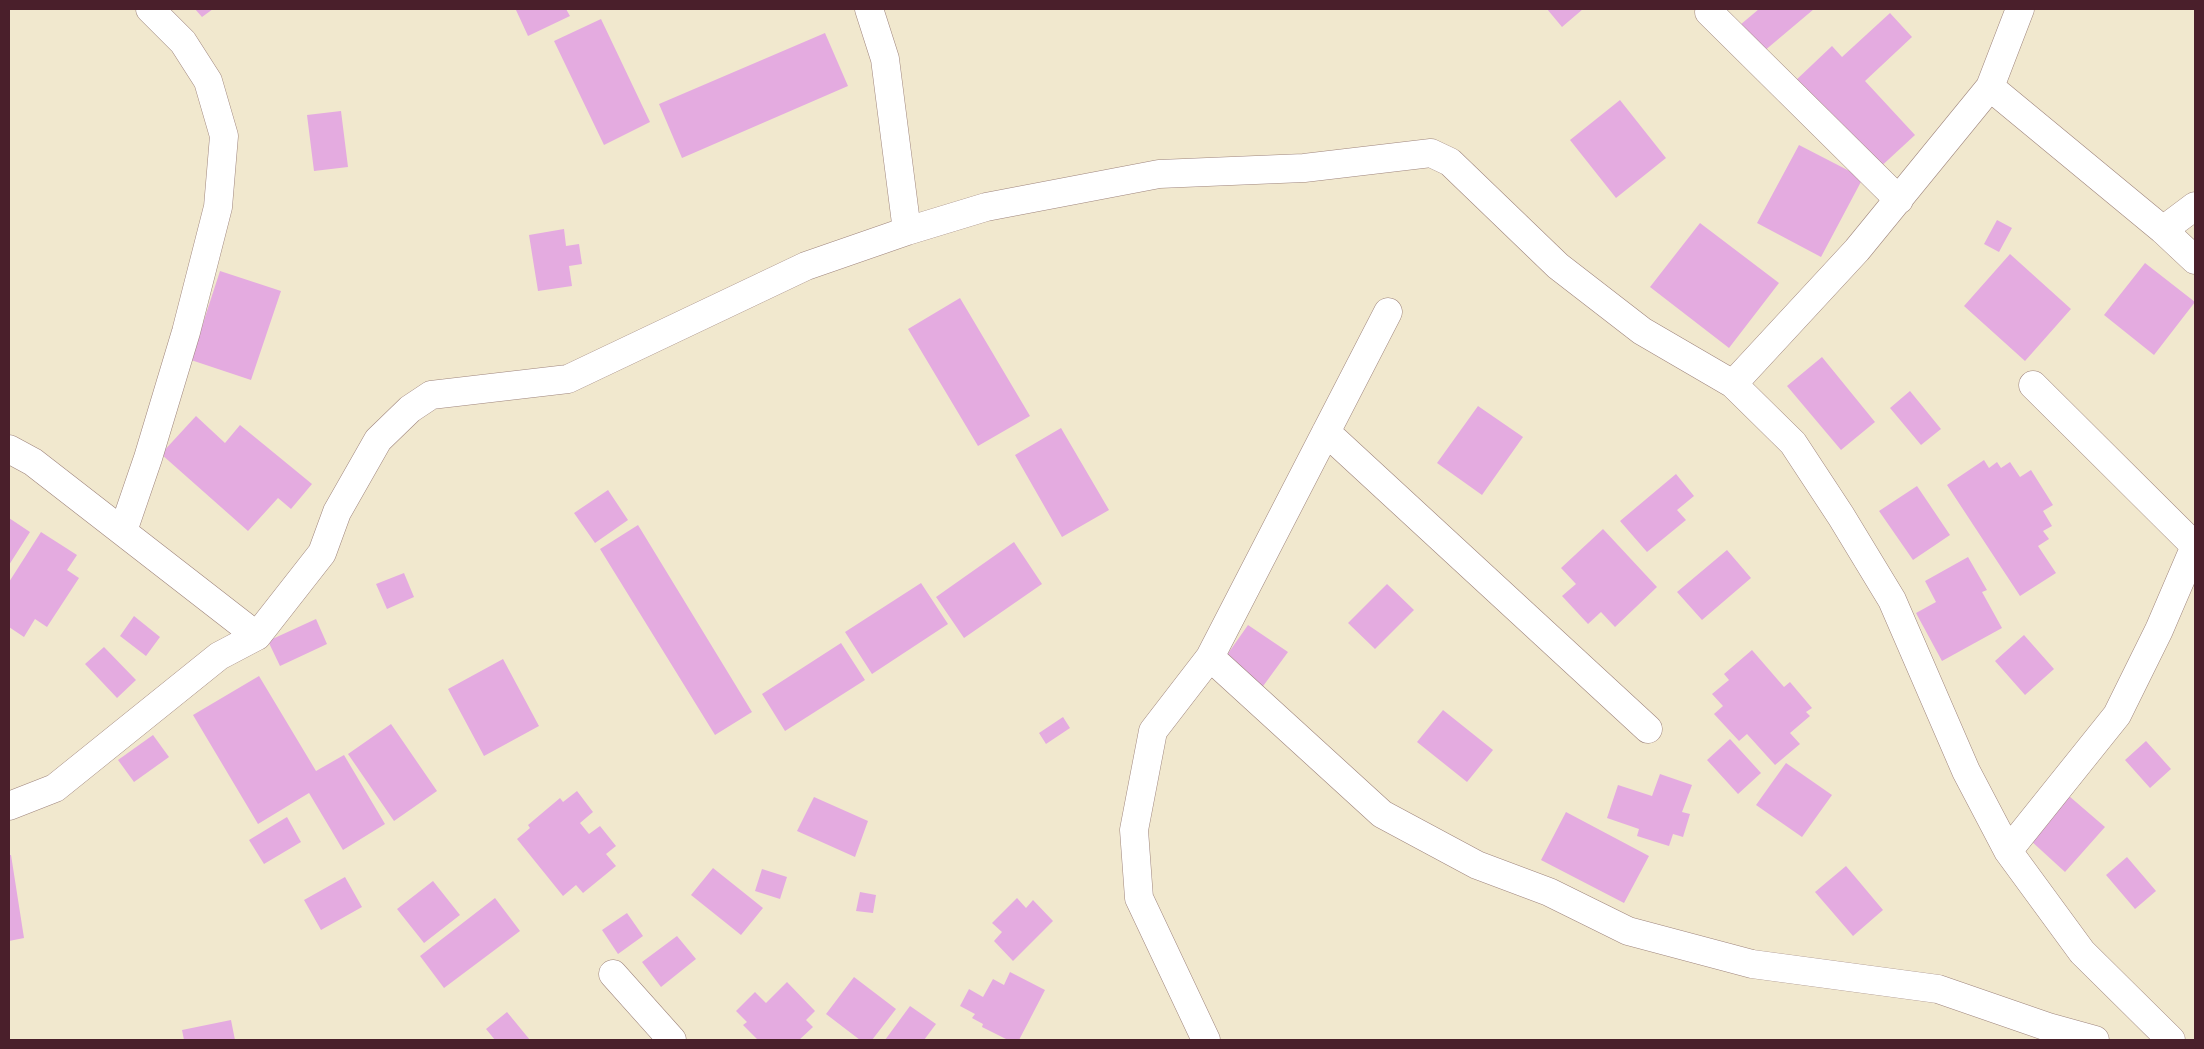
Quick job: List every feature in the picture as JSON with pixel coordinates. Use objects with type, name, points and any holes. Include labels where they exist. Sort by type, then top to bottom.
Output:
[{"type":"street","points":[[123,531],[148,458],[188,322],[218,207],[224,136],[208,81],[183,42],[150,9]]},
{"type":"street","points":[[869,9],[886,59],[907,231]]},
{"type":"street","points":[[1733,384],[1858,250],[1990,87],[2020,9]]},
{"type":"street","points":[[1709,12],[1899,200]]},
{"type":"street","points":[[1990,87],[2164,230],[2195,260]]},
{"type":"street","points":[[9,806],[55,788],[219,656],[257,636],[322,553],[338,512],[378,440],[410,409],[431,395],[568,379],[806,266],[907,231],[986,207],[1159,174],[1304,168],[1431,153],[1450,162],[1558,266],[1642,331],[1733,384],[1792,444],[1841,516],[1892,600],[1966,772],[2008,851],[2082,952],[2170,1040]]},
{"type":"street","points":[[2164,230],[2195,206]]},
{"type":"street","points":[[1206,1040],[1139,898],[1134,830],[1153,731],[1210,657],[1388,312]]},
{"type":"street","points":[[2008,851],[2117,715],[2159,630],[2195,546],[2033,385]]},
{"type":"street","points":[[1326,432],[1648,729]]},
{"type":"street","points":[[9,449],[32,462],[257,636]]},
{"type":"street","points":[[1210,657],[1382,814],[1477,865],[1549,892],[1628,930],[1752,964],[1938,989],[2048,1027],[2095,1040]]},
{"type":"street","points":[[613,974],[672,1040]]},
{"type":"building","points":[[195,9],[213,9],[202,17]]},
{"type":"building","points":[[566,9],[570,16],[528,36],[516,10]]},
{"type":"building","points":[[1547,9],[1583,9],[1562,27]]},
{"type":"building","points":[[1759,9],[1814,9],[1763,52],[1740,25]]},
{"type":"building","points":[[1890,13],[1912,37],[1865,81],[1915,135],[1876,171],[1794,82],[1832,46],[1842,57]]},
{"type":"building","points":[[601,19],[650,122],[604,145],[554,41]]},
{"type":"building","points":[[825,33],[848,86],[682,158],[659,104]]},
{"type":"building","points":[[1620,100],[1666,158],[1616,198],[1570,140]]},
{"type":"building","points":[[341,111],[348,167],[314,171],[307,115]]},
{"type":"building","points":[[1799,145],[1863,178],[1821,257],[1757,223]]},
{"type":"building","points":[[1997,220],[2012,228],[1999,252],[1984,244]]},
{"type":"building","points":[[1700,223],[1779,283],[1729,348],[1650,287]]},
{"type":"building","points":[[564,229],[566,246],[579,244],[582,264],[569,266],[572,286],[538,291],[529,235]]},
{"type":"building","points":[[2010,254],[2071,309],[2025,361],[1964,306]]},
{"type":"building","points":[[2145,263],[2195,302],[2154,355],[2104,315]]},
{"type":"building","points":[[220,271],[281,291],[251,380],[191,360]]},
{"type":"building","points":[[960,298],[1030,416],[978,446],[908,329]]},
{"type":"building","points":[[1822,357],[1875,422],[1841,450],[1787,386]]},
{"type":"building","points":[[1910,391],[1941,429],[1921,445],[1890,408]]},
{"type":"building","points":[[1478,406],[1523,437],[1482,495],[1437,463]]},
{"type":"building","points":[[196,416],[225,443],[240,425],[312,484],[291,509],[278,498],[248,531],[161,454]]},
{"type":"building","points":[[1061,428],[1109,510],[1062,537],[1015,455]]},
{"type":"building","points":[[1984,460],[1989,468],[1997,462],[2001,468],[2010,462],[2020,477],[2031,470],[2053,505],[2043,511],[2052,526],[2043,531],[2049,539],[2038,546],[2056,573],[2020,596],[1947,485]]},
{"type":"building","points":[[1676,474],[1694,496],[1677,510],[1686,520],[1647,552],[1620,521]]},
{"type":"building","points":[[1917,486],[1950,535],[1913,560],[1879,511]]},
{"type":"building","points":[[608,490],[628,520],[595,543],[574,513]]},
{"type":"building","points":[[9,518],[30,532],[9,565]]},
{"type":"building","points":[[638,525],[752,712],[715,735],[600,549]]},
{"type":"building","points":[[1603,529],[1657,587],[1615,627],[1601,612],[1588,624],[1562,596],[1576,584],[1561,568]]},
{"type":"building","points":[[41,532],[77,555],[67,570],[79,578],[47,627],[35,619],[24,637],[9,627],[9,582]]},
{"type":"building","points":[[1014,542],[1042,584],[964,638],[936,597]]},
{"type":"building","points":[[1727,550],[1751,578],[1702,620],[1677,592]]},
{"type":"building","points":[[1968,557],[1987,590],[1982,592],[2002,628],[1942,661],[1916,613],[1936,602],[1925,581]]},
{"type":"building","points":[[404,573],[414,597],[387,609],[376,584]]},
{"type":"building","points":[[921,583],[948,624],[872,674],[845,632]]},
{"type":"building","points":[[1387,584],[1414,610],[1375,649],[1348,623]]},
{"type":"building","points":[[134,616],[160,637],[146,656],[120,636]]},
{"type":"building","points":[[316,619],[327,644],[280,666],[268,641]]},
{"type":"building","points":[[1248,625],[1288,652],[1261,689],[1222,662]]},
{"type":"building","points":[[2024,635],[2054,669],[2025,695],[1995,661]]},
{"type":"building","points":[[841,643],[865,680],[785,731],[762,694]]},
{"type":"building","points":[[104,647],[136,680],[117,698],[85,664]]},
{"type":"building","points":[[1752,650],[1784,687],[1790,682],[1812,708],[1806,712],[1810,716],[1790,733],[1800,744],[1775,765],[1747,734],[1739,741],[1714,714],[1723,706],[1712,694],[1729,680],[1724,674]]},
{"type":"building","points":[[503,659],[539,726],[484,756],[448,689]]},
{"type":"building","points":[[259,676],[316,771],[344,755],[385,824],[343,850],[309,793],[258,824],[193,715]]},
{"type":"building","points":[[1443,710],[1493,750],[1467,782],[1417,742]]},
{"type":"building","points":[[1063,717],[1070,728],[1046,744],[1039,733]]},
{"type":"building","points":[[391,724],[437,791],[394,821],[348,754]]},
{"type":"building","points":[[153,735],[169,757],[134,782],[118,760]]},
{"type":"building","points":[[1730,739],[1761,773],[1738,794],[1707,760]]},
{"type":"building","points":[[2146,741],[2171,769],[2150,788],[2125,760]]},
{"type":"building","points":[[1786,763],[1832,795],[1802,837],[1756,805]]},
{"type":"building","points":[[1660,774],[1692,785],[1682,812],[1690,814],[1683,837],[1673,834],[1669,846],[1637,836],[1639,829],[1607,818],[1618,785],[1652,796]]},
{"type":"building","points":[[577,791],[593,812],[580,823],[589,834],[600,826],[616,846],[606,854],[616,866],[583,893],[576,885],[563,896],[517,839],[530,828],[528,825],[560,798],[563,802]]},
{"type":"building","points":[[2069,796],[2105,827],[2065,872],[2030,840]]},
{"type":"building","points":[[814,797],[868,821],[855,857],[797,831]]},
{"type":"building","points":[[1566,812],[1649,856],[1624,903],[1541,860]]},
{"type":"building","points":[[287,817],[301,842],[264,864],[249,840]]},
{"type":"building","points":[[9,855],[11,855],[24,938],[9,941]]},
{"type":"building","points":[[2127,857],[2156,891],[2135,909],[2106,875]]},
{"type":"building","points":[[1846,866],[1883,910],[1853,936],[1815,892]]},
{"type":"building","points":[[713,868],[763,908],[741,935],[691,895]]},
{"type":"building","points":[[762,869],[787,877],[780,899],[755,891]]},
{"type":"building","points":[[345,877],[362,907],[321,930],[304,900]]},
{"type":"building","points":[[433,881],[460,915],[424,943],[397,909]]},
{"type":"building","points":[[860,892],[876,895],[873,913],[856,911]]},
{"type":"building","points":[[495,898],[520,931],[444,988],[420,956]]},
{"type":"building","points":[[1017,898],[1026,908],[1033,900],[1053,921],[1013,961],[994,941],[1002,932],[992,923]]},
{"type":"building","points":[[627,913],[643,936],[618,954],[602,930]]},
{"type":"building","points":[[677,936],[696,959],[661,987],[642,962]]},
{"type":"building","points":[[1010,972],[1045,990],[1019,1040],[1008,1040],[982,1027],[983,1024],[972,1018],[975,1014],[960,1006],[969,989],[983,997],[993,979],[1004,985]]},
{"type":"building","points":[[854,977],[896,1009],[872,1040],[860,1040],[826,1014]]},
{"type":"building","points":[[787,982],[815,1011],[806,1020],[813,1027],[799,1040],[758,1040],[743,1025],[747,1022],[736,1011],[755,992],[766,1003]]},
{"type":"building","points":[[910,1006],[936,1024],[924,1040],[885,1040]]},
{"type":"building","points":[[507,1012],[530,1040],[495,1040],[486,1029]]},
{"type":"building","points":[[231,1020],[235,1040],[184,1040],[182,1030]]}]
